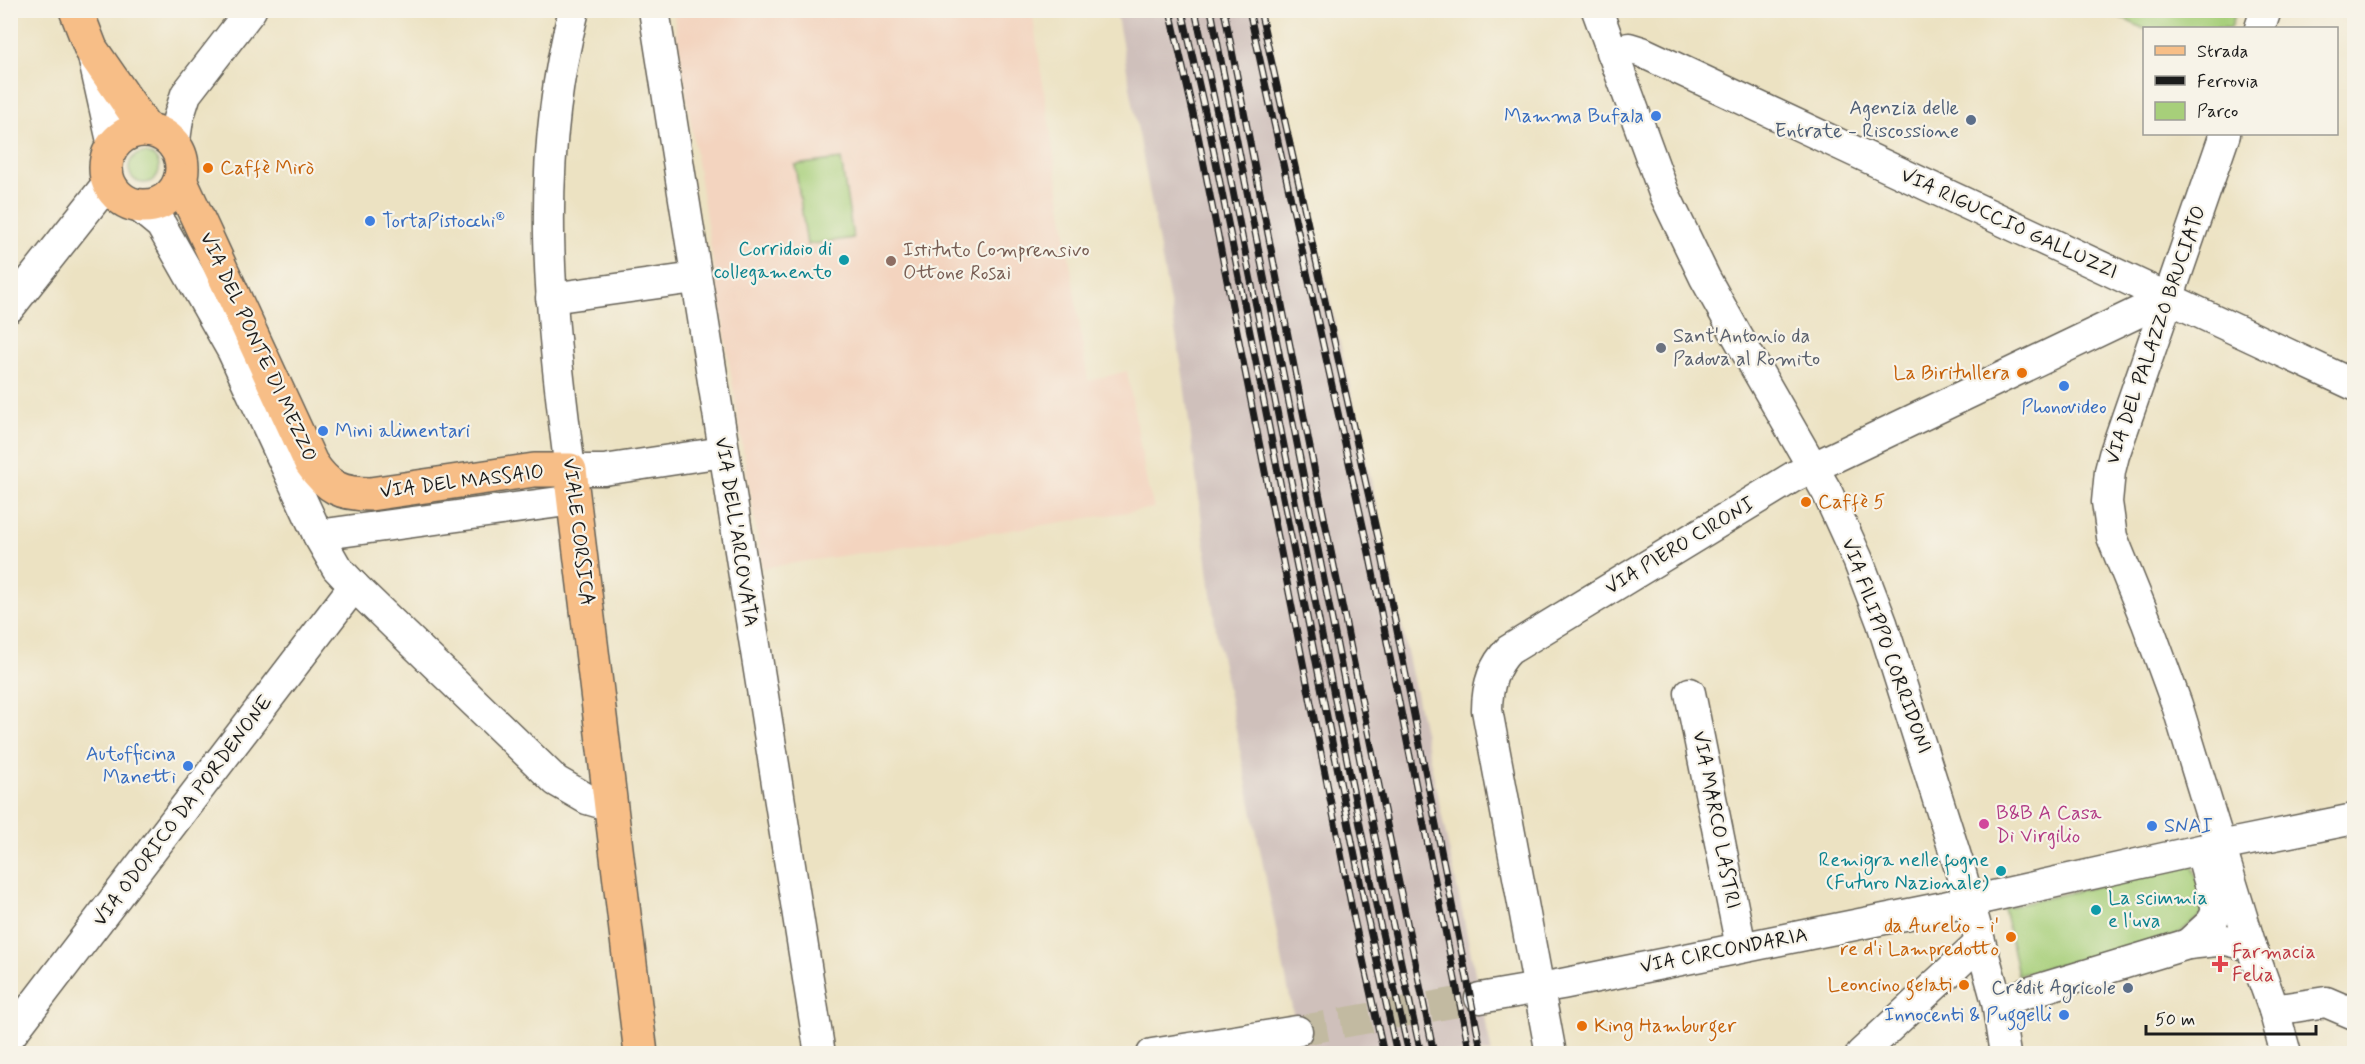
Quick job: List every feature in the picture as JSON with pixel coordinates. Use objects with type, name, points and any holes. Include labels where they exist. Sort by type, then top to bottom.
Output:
[{"type":"main road","points":[[76,10],[91,49],[147,130]]},
{"type":"main road","points":[[108,183],[105,171],[107,158],[113,146],[122,137],[134,131],[147,130],[165,137],[174,147]]},
{"type":"main road","name":"VIA DEL PONTE DI MEZZO","points":[[174,147],[181,161],[180,180],[311,463],[327,483],[343,492]]},
{"type":"main road","points":[[138,206],[153,205],[164,200],[176,189],[180,180]]},
{"type":"main road","name":"VIA DEL PONTE DI MEZZO","points":[[108,183],[122,200],[138,206]]},
{"type":"main road","name":"VIA DEL MASSAIO","points":[[343,492],[378,493],[534,470],[572,485]]},
{"type":"main road","name":"VIALE CORSICA","points":[[572,485],[641,1053]]},
{"type":"street","points":[[174,147],[179,112],[186,94],[250,10]]},
{"type":"street","name":"VIALE CORSICA","points":[[572,485],[551,298],[547,225],[550,151],[563,54],[574,10]]},
{"type":"street","name":"VIA DELL'ARCOVATA","points":[[654,10],[820,1053]]},
{"type":"street","name":"VIA FILIPPO CORRIDONI","points":[[1597,10],[1659,181],[1706,278],[1843,525],[1882,623],[1929,766],[1997,1002],[2005,1053]]},
{"type":"street","points":[[2260,27],[2266,10]]},
{"type":"street","name":"VIA RIGUCCIO GALLUZZI","points":[[1616,66],[1629,48],[1664,62],[2355,385]]},
{"type":"street","points":[[91,49],[113,146]]},
{"type":"street","name":"VIA DEL PALAZZO BRUCIATO","points":[[2211,847],[2177,705],[2112,537],[2107,502],[2110,471],[2225,135]]},
{"type":"street","points":[[10,307],[108,183]]},
{"type":"street","name":"VIA DEL PONTE DI MEZZO","points":[[138,206],[161,225],[232,350],[318,535],[338,568],[556,781],[587,799],[611,806]]},
{"type":"street","points":[[551,298],[695,278]]},
{"type":"street","name":"VIA PIERO CIRONI","points":[[1551,1053],[1487,710],[1488,692],[1497,664],[1509,650],[1792,477],[2168,298]]},
{"type":"street","name":"VIA DEL MASSAIO","points":[[318,535],[572,485],[604,471],[723,452]]},
{"type":"street","points":[[318,535],[343,492]]},
{"type":"street","name":"VIA ODORICO DA PORDENONE","points":[[10,1036],[354,586]]},
{"type":"street","name":"VIA MARCO LASTRI","points":[[1690,693],[1741,947]]},
{"type":"street","name":"VIA CIRCONDARIA","points":[[1480,998],[1944,907],[2211,847],[2355,819]]},
{"type":"street","points":[[2188,944],[2212,922],[2217,909],[2211,847]]},
{"type":"street","points":[[2211,847],[2251,946],[2274,1010],[2286,1053]]},
{"type":"street","points":[[1997,1002],[2188,944],[2226,940],[2251,946]]},
{"type":"street","points":[[1861,1053],[1980,943]]},
{"type":"street","points":[[2274,1010],[2326,1002],[2355,1014]]},
{"type":"street","points":[[1152,1053],[1297,1031]]},
{"type":"shaded area","name":"Istituto Comprensivo Ottone Rosai","points":[[673,11],[1032,11],[1088,381],[1127,371],[1147,484],[1154,508],[762,568]]},
{"type":"shaded area","points":[[1116,11],[1264,11],[1367,462],[1492,1053],[1301,1053],[1216,631],[1182,368]]},
{"type":"green space","points":[[2108,11],[2236,11],[2231,27],[2143,28]]},
{"type":"green space","points":[[144,153],[155,157],[159,168],[155,179],[144,183],[133,179],[129,168],[133,157]]},
{"type":"green space","points":[[841,159],[853,238],[807,245],[795,165]]},
{"type":"green space","points":[[2192,864],[2208,909],[2177,935],[2018,975],[2004,908]]},
{"type":"tunnel","points":[[1297,1031],[1480,998]]},
{"type":"railway","points":[[1170,10],[1198,135],[1354,919],[1384,1054]]},
{"type":"railway","points":[[1182,10],[1210,133],[1367,916],[1397,1054]]},
{"type":"railway","points":[[1195,10],[1378,915],[1409,1054]]},
{"type":"railway","points":[[1211,10],[1390,912],[1421,1054]]},
{"type":"railway","points":[[1224,10],[1316,478],[1434,1054]]},
{"type":"railway","points":[[1249,10],[1369,553],[1470,1054]]},
{"type":"railway","points":[[1260,10],[1381,551],[1482,1054]]},
{"type":"place","name":"Mamma Bufala","points":[[1656,116]]},
{"type":"place","name":"Agenzia delle Entrate - Riscossione","points":[[1971,120]]},
{"type":"place","name":"Caffè Mirò","points":[[208,168]]},
{"type":"place","name":"TortaPistocchi®","points":[[370,221]]},
{"type":"place","name":"Corridoio di collegamento","points":[[844,260]]},
{"type":"place","name":"Istituto Comprensivo Ottone Rosai","points":[[891,261]]},
{"type":"place","name":"Sant'Antonio da Padova al Romito","points":[[1661,348]]},
{"type":"place","name":"La Biritullera","points":[[2022,373]]},
{"type":"place","name":"Phonovideo","points":[[2064,386]]},
{"type":"place","name":"Mini alimentari","points":[[323,431]]},
{"type":"place","name":"Caffè 5","points":[[1806,502]]},
{"type":"place","name":"Autofficina Manetti","points":[[188,766]]},
{"type":"place","name":"B&B A Casa Di Virgilio","points":[[1984,824]]},
{"type":"place","name":"SNAI","points":[[2152,826]]},
{"type":"place","name":"Remigra nelle fogne (Futuro Nazionale)","points":[[2001,871]]},
{"type":"place","name":"La scimmia e l'uva","points":[[2096,910]]},
{"type":"place","name":"da Aurelio - i' re d'i Lampredotto","points":[[2011,937]]},
{"type":"place","name":"Farmacia Felia","points":[[2220,964]]},
{"type":"place","name":"Leoncino gelati","points":[[1964,985]]},
{"type":"place","name":"Crédit Agricole","points":[[2128,988]]},
{"type":"place","name":"Innocenti & Puggelli","points":[[2064,1015]]},
{"type":"place","name":"King Hamburger","points":[[1582,1026]]}]
